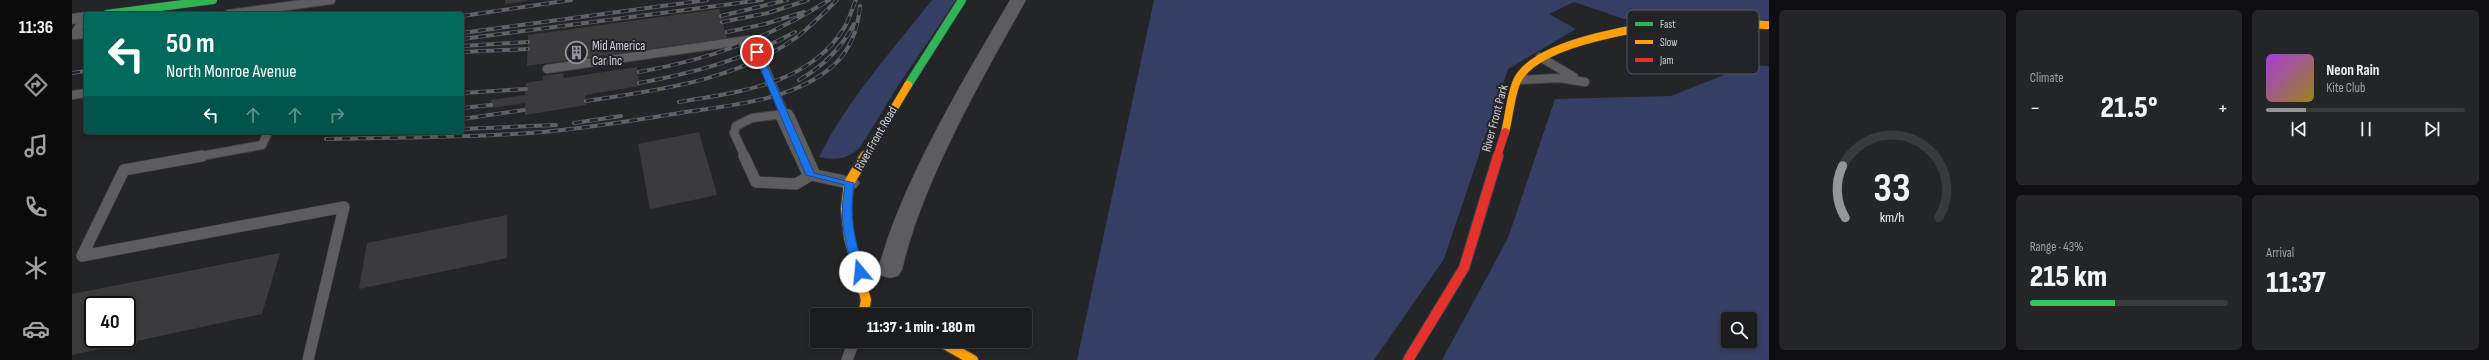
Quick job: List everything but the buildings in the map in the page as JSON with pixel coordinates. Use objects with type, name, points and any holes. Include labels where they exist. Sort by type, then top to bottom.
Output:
[{"type":"street","points":[[122,12],[213,0]]},
{"type":"street","name":"River Front Road","points":[[864,308],[865,294],[849,237],[846,209],[850,183],[887,117],[962,0]]},
{"type":"street","points":[[890,270],[894,254],[919,189],[946,131],[1018,0]]},
{"type":"street","name":"River Front Park","points":[[1759,25],[1769,25]]},
{"type":"street","name":"River Front Park","points":[[1408,360],[1422,340],[1464,268],[1514,103],[1518,80],[1529,65],[1540,57],[1588,38],[1627,31]]},
{"type":"street","points":[[784,114],[811,175],[850,183]]},
{"type":"street","points":[[952,348],[973,360]]},
{"type":"lane","points":[[240,12],[296,2],[331,0]]},
{"type":"lane","points":[[81,17],[74,35],[84,34]]},
{"type":"lane","points":[[547,69],[729,41],[748,40],[761,58],[784,114],[752,118],[736,126],[734,133],[756,182],[796,184],[811,175]]},
{"type":"lane","points":[[1518,80],[1549,77],[1585,82],[1540,57]]},
{"type":"lane","points":[[72,95],[84,93]]},
{"type":"lane","points":[[267,134],[262,145],[124,170],[82,256],[344,207],[308,360]]},
{"type":"lane","points":[[846,360],[851,348]]},
{"type":"shaded area","points":[[932,0],[956,0],[896,89],[861,146],[852,154],[842,158],[831,159],[819,157],[830,136],[871,76]]},
{"type":"shaded area","points":[[1154,0],[1769,0],[1769,20],[1759,20],[1759,10],[1627,10],[1627,19],[1624,19],[1574,2],[1549,14],[1576,29],[1508,69],[1444,259],[1374,360],[1077,360]]},
{"type":"shaded area","points":[[1759,66],[1769,66],[1769,360],[1442,360],[1508,238],[1555,99],[1671,96],[1726,74],[1759,74]]},
{"type":"railway","points":[[464,16],[571,0]]},
{"type":"railway","points":[[464,33],[707,0]]},
{"type":"railway","points":[[464,39],[762,0]]},
{"type":"railway","points":[[721,16],[787,0]]},
{"type":"railway","points":[[722,22],[768,13],[808,0]]},
{"type":"railway","points":[[639,72],[690,61],[738,46],[783,26],[829,0]]},
{"type":"railway","points":[[586,101],[668,88],[722,74],[748,64],[773,52],[797,37],[837,0]]},
{"type":"railway","points":[[679,102],[748,89],[770,83],[792,74],[812,62],[829,47],[846,25],[856,0]]},
{"type":"railway","points":[[326,139],[462,136],[543,132],[612,124],[761,100],[800,87],[818,77],[834,65],[845,52],[853,38],[860,6]]},
{"type":"railway","points":[[727,32],[765,24],[804,12]]},
{"type":"railway","points":[[799,80],[808,75],[831,56],[854,24]]},
{"type":"railway","points":[[639,83],[680,75],[719,64],[758,50],[795,32]]},
{"type":"railway","points":[[464,46],[528,42]]},
{"type":"railway","points":[[464,52],[528,49]]},
{"type":"railway","points":[[72,73],[84,71]]},
{"type":"railway","points":[[464,93],[526,89]]},
{"type":"railway","points":[[464,108],[491,105]]},
{"type":"railway","points":[[464,119],[524,110]]},
{"type":"railway","points":[[574,123],[621,116]]},
{"type":"railway","points":[[464,129],[556,125]]},
{"type":"traffic: fast","points":[[122,12],[213,0]]},
{"type":"traffic: fast","points":[[908,85],[962,0]]},
{"type":"traffic: slow","points":[[1759,25],[1769,25]]},
{"type":"traffic: slow","points":[[1505,132],[1518,79],[1533,63],[1558,50],[1589,39],[1627,31]]},
{"type":"traffic: slow","points":[[864,308],[866,300],[849,237],[846,209],[849,183],[908,85]]},
{"type":"traffic: slow","points":[[952,348],[973,360]]},
{"type":"traffic: jam","points":[[1408,360],[1464,268],[1505,132]]},
{"type":"place","name":"Mid America Car Inc","points":[[577,52]]},
{"type":"route","points":[[757,52],[761,58],[811,175],[850,183],[846,209],[849,237],[860,272]]}]
